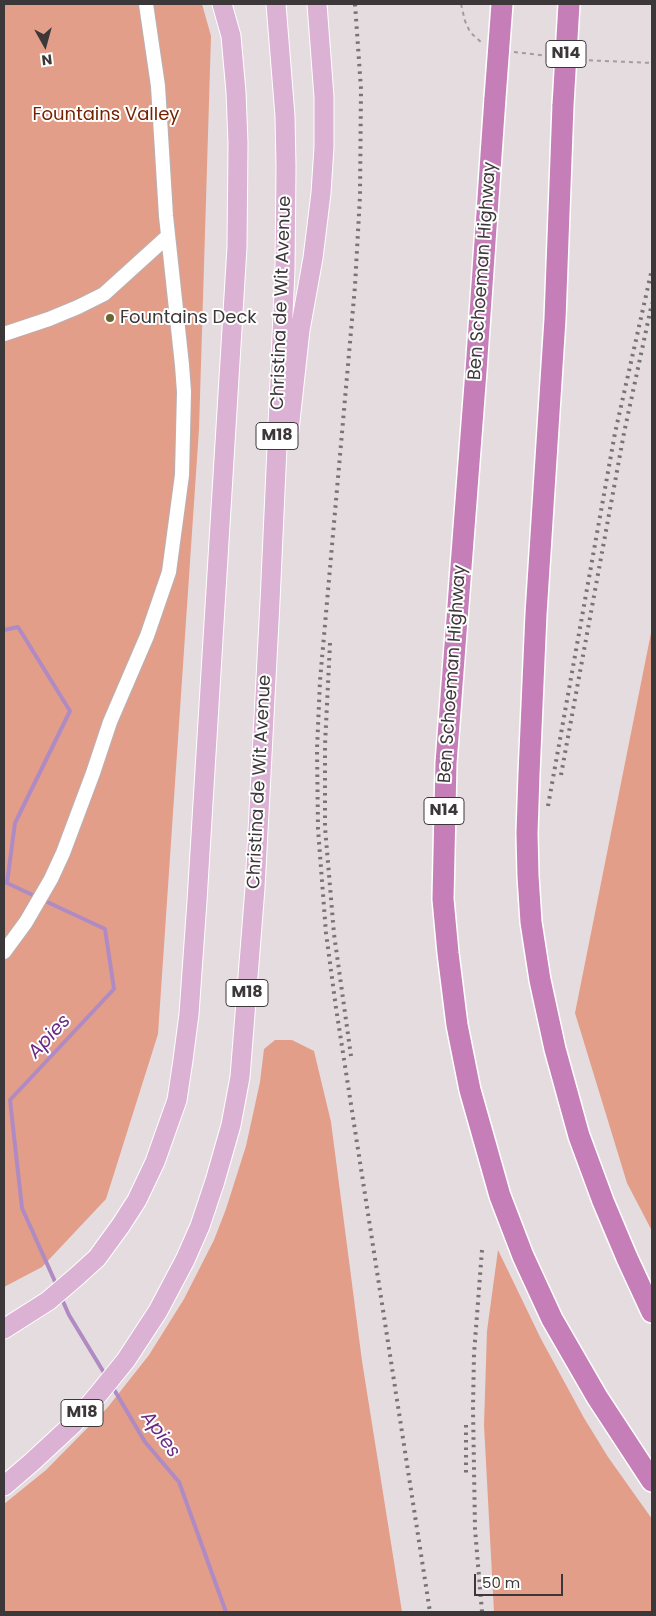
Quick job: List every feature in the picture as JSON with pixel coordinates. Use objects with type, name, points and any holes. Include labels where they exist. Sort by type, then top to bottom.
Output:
[{"type":"highway","name":"Ben Schoeman Highway","points":[[502,4],[446,763],[443,899],[448,953],[457,1025],[468,1081],[484,1145],[500,1196],[552,1319],[597,1397],[652,1481]]},
{"type":"highway","name":"N14","points":[[569,4],[555,318],[536,614],[526,832],[528,886],[542,989],[555,1049],[579,1136],[620,1242],[652,1312]]},
{"type":"main road","points":[[4,1329],[48,1301],[97,1258],[137,1200],[155,1162],[177,1100],[189,1014],[217,554],[227,434],[237,247],[238,142],[236,92],[231,36],[222,4]]},
{"type":"main road","name":"Christina de Wit Avenue","points":[[4,1486],[72,1424],[126,1360],[158,1311],[185,1260],[200,1226],[231,1125],[240,1077],[255,888],[270,602],[286,231],[285,116],[276,4]]},
{"type":"main road","points":[[270,602],[300,330],[313,258],[321,193],[324,97],[317,4]]},
{"type":"lane","points":[[4,952],[26,922],[64,853],[110,722],[147,636],[169,572],[182,475],[184,392],[168,236],[158,86],[146,4]]},
{"type":"lane","points":[[4,334],[49,319],[104,294],[168,236]]},
{"type":"path","points":[[461,4],[464,21],[470,32],[482,43],[490,46]]},
{"type":"path","points":[[507,50],[553,56]]},
{"type":"path","points":[[573,59],[652,63]]},
{"type":"green space","name":"Fountains Valley","points":[[4,4],[202,4],[211,36],[199,429],[158,1034],[106,1199],[42,1267],[4,1287]]},
{"type":"green space","points":[[652,628],[652,1231],[627,1183],[575,1013]]},
{"type":"green space","points":[[275,1040],[292,1040],[314,1051],[331,1122],[362,1361],[402,1612],[4,1612],[4,1504],[46,1470],[108,1407],[149,1355],[184,1299],[214,1240],[226,1209],[246,1146],[260,1082],[264,1049]]},
{"type":"green space","points":[[498,1250],[541,1339],[584,1418],[608,1457],[652,1519],[652,1612],[494,1612],[484,1425],[487,1331]]},
{"type":"waterway","name":"Apies","points":[[4,630],[18,627],[70,711],[15,823],[7,883],[37,897]]},
{"type":"waterway","name":"Apies","points":[[43,900],[105,929],[114,989],[10,1100],[22,1208],[57,1286]]},
{"type":"waterway","name":"Apies","points":[[61,1297],[69,1315],[106,1376]]},
{"type":"waterway","name":"Apies","points":[[112,1386],[145,1442],[179,1482],[226,1612]]},
{"type":"railway","points":[[355,4],[361,89],[360,196],[355,286],[320,681],[317,749],[318,829],[326,933],[336,1008],[430,1612]]},
{"type":"railway","points":[[548,806],[615,433],[652,269]]},
{"type":"railway","points":[[561,775],[624,433],[652,303]]},
{"type":"railway","points":[[330,643],[325,745],[325,827],[334,934],[351,1056]]},
{"type":"railway","points":[[482,1250],[474,1354],[473,1408],[475,1529],[482,1612]]},
{"type":"railway","points":[[466,1425],[466,1475]]},
{"type":"place","name":"Fountains Deck","points":[[110,318]]}]
